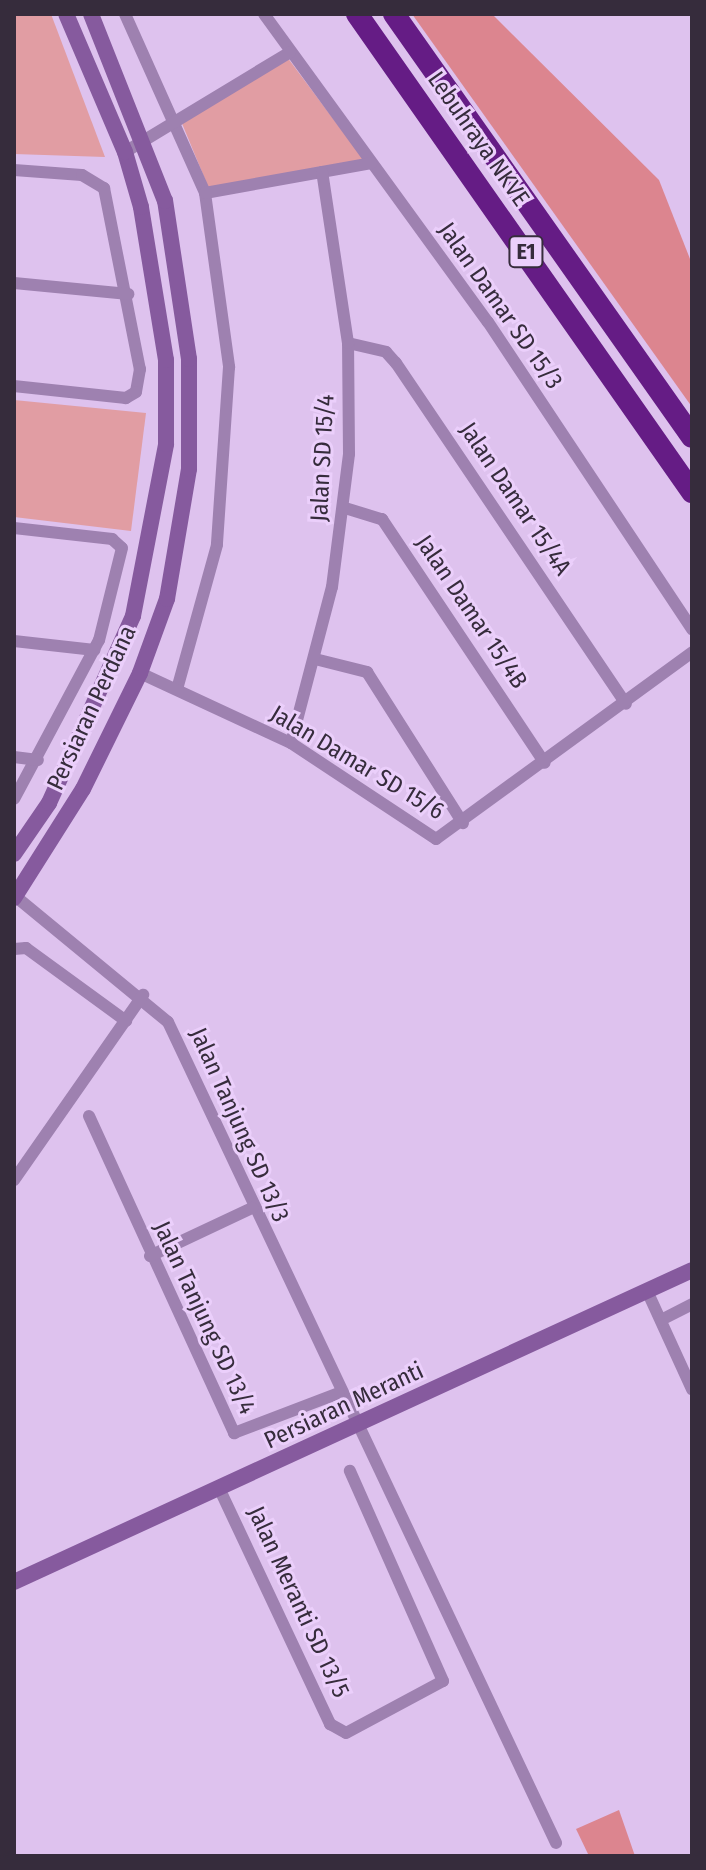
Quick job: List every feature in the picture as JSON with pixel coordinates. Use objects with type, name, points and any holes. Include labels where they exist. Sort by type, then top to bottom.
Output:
[{"type":"highway","name":"Lebuhraya NKVE","points":[[357,14],[692,492]]},
{"type":"highway","name":"Lebuhraya NKVE","points":[[394,14],[692,437]]},
{"type":"main road","name":"Persiaran Perdana","points":[[14,854],[49,803],[133,616],[166,444],[166,360],[154,267],[125,152],[66,14]]},
{"type":"main road","name":"Persiaran Perdana","points":[[14,897],[76,802],[140,673],[178,551],[190,448],[189,359],[179,269],[145,139],[91,14]]},
{"type":"main road","points":[[166,360],[189,359]]},
{"type":"main road","name":"Persiaran Meranti","points":[[14,1582],[220,1490],[692,1270]]},
{"type":"street","points":[[125,14],[177,119],[205,193],[229,367],[226,470],[217,545],[177,689]]},
{"type":"street","name":"Jalan Damar SD 15/3","points":[[264,14],[383,180],[691,627]]},
{"type":"street","points":[[125,152],[290,52]]},
{"type":"street","points":[[205,193],[371,163]]},
{"type":"street","points":[[14,170],[90,177],[107,195],[128,294],[139,386],[119,399],[14,386]]},
{"type":"street","name":"Jalan SD 15/4","points":[[291,743],[315,659],[345,508],[348,343],[322,172]]},
{"type":"street","points":[[14,283],[128,294]]},
{"type":"street","name":"Jalan Damar 15/4A","points":[[348,343],[386,352],[396,363],[626,704]]},
{"type":"street","name":"Jalan Damar 15/4B","points":[[345,508],[382,519],[545,763]]},
{"type":"street","points":[[14,528],[120,544],[94,650],[38,760],[14,799]]},
{"type":"street","points":[[14,641],[94,650]]},
{"type":"street","name":"Jalan Damar SD 15/6","points":[[140,673],[291,743],[433,838],[463,823],[692,652]]},
{"type":"street","points":[[315,659],[367,672],[463,823]]},
{"type":"street","points":[[14,757],[38,760]]},
{"type":"street","name":"Jalan Tanjung SD 13/3","points":[[14,897],[143,995],[174,1033],[339,1393],[556,1843]]},
{"type":"street","points":[[14,949],[26,948],[126,1021]]},
{"type":"street","points":[[14,1180],[143,995]]},
{"type":"street","name":"Jalan Tanjung SD 13/4","points":[[89,1116],[150,1256],[234,1433],[339,1393]]},
{"type":"street","points":[[150,1256],[252,1208]]},
{"type":"street","points":[[648,1293],[692,1389]]},
{"type":"street","points":[[661,1320],[692,1304]]},
{"type":"street","name":"Jalan Meranti SD 13/5","points":[[220,1490],[336,1732],[346,1733],[443,1681],[350,1471]]},
{"type":"shaded area","points":[[14,14],[51,14],[105,157],[14,154]]},
{"type":"shaded area","points":[[412,14],[492,14],[659,180],[692,264],[692,407]]},
{"type":"shaded area","points":[[287,57],[364,160],[209,189],[181,121]]},
{"type":"shaded area","points":[[14,400],[146,413],[131,531],[14,517]]},
{"type":"shaded area","points":[[619,1810],[635,1856],[589,1856],[576,1829]]}]
